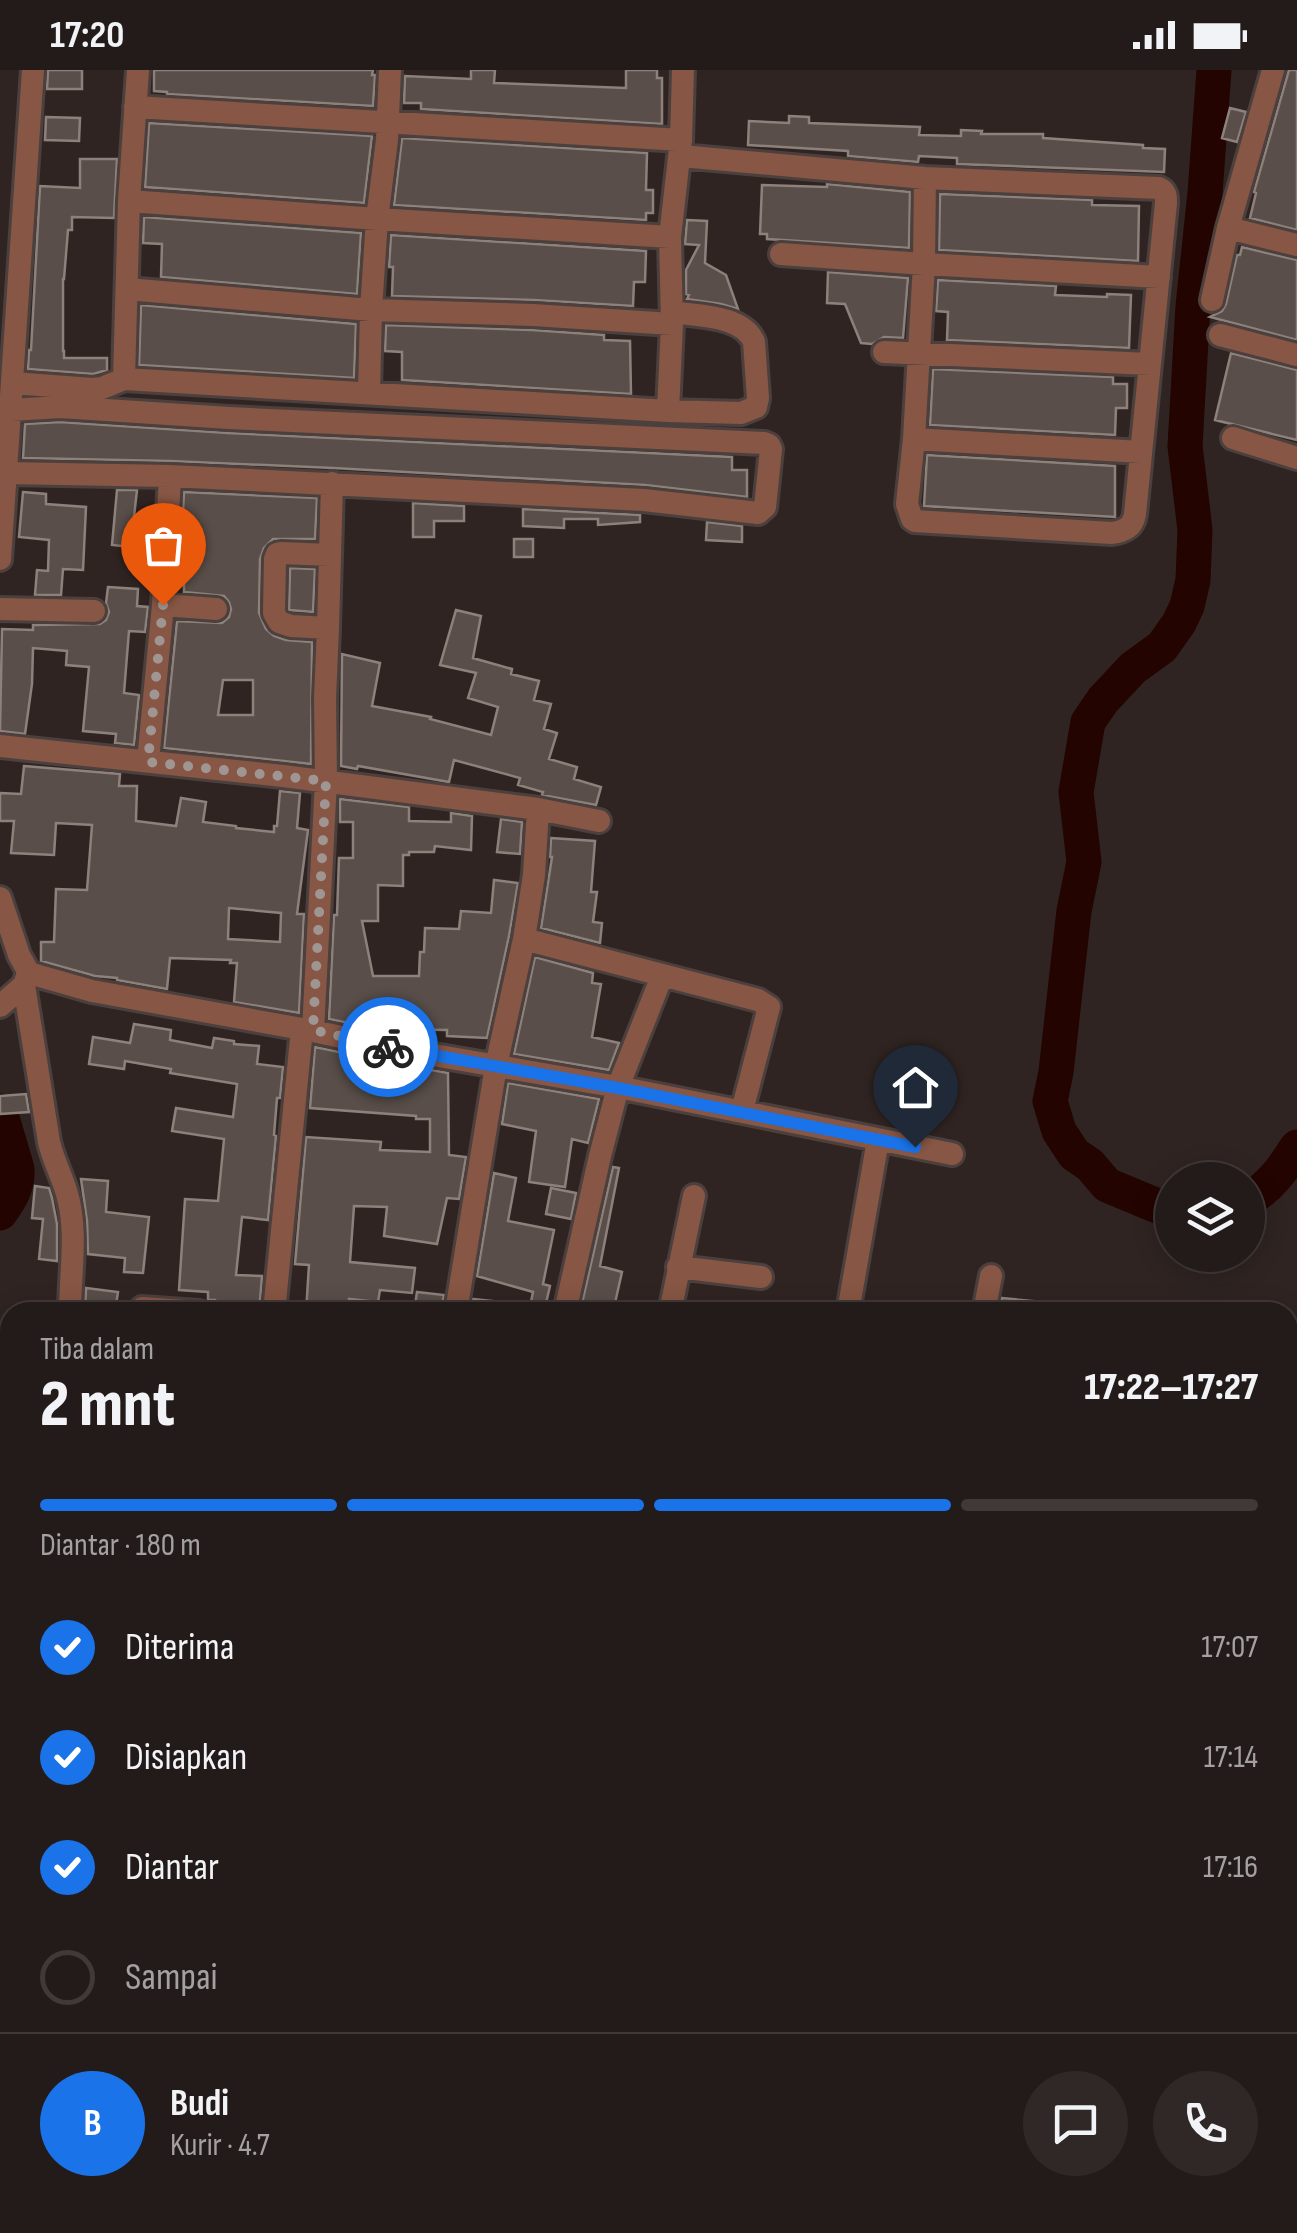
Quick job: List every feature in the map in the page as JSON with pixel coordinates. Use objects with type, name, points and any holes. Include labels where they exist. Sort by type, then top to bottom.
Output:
[{"type":"street","points":[[0,560],[33,70]]},
{"type":"street","points":[[124,379],[129,200],[138,70]]},
{"type":"street","points":[[390,70],[390,128]]},
{"type":"street","points":[[370,392],[377,219],[400,70]]},
{"type":"street","points":[[668,411],[670,237],[687,151],[682,70]]},
{"type":"street","points":[[1212,300],[1273,70]]},
{"type":"street","points":[[136,106],[687,151],[925,178],[1161,188],[1166,199],[1142,452],[1134,520],[1124,530],[1112,533],[915,521],[909,516],[920,352],[925,178]]},
{"type":"street","points":[[129,200],[670,237]]},
{"type":"street","points":[[1228,228],[1297,245]]},
{"type":"street","points":[[780,254],[1159,277]]},
{"type":"street","points":[[13,383],[102,388],[124,379],[741,413],[756,407],[758,398],[754,342],[751,334],[736,324],[672,318],[371,310],[127,289]]},
{"type":"street","points":[[1220,336],[1297,355]]},
{"type":"street","points":[[884,352],[1150,364]]},
{"type":"street","points":[[7,473],[170,476],[644,500],[758,513],[764,510],[766,501],[771,449],[764,443],[60,407],[11,410]]},
{"type":"street","points":[[1233,438],[1297,458]]},
{"type":"street","points":[[914,439],[1142,452]]},
{"type":"street","points":[[148,762],[170,476]]},
{"type":"street","points":[[275,1302],[308,1029],[326,781],[332,484]]},
{"type":"street","points":[[328,628],[279,622],[274,613],[275,560],[281,553],[330,555]]},
{"type":"street","points":[[163,605],[216,609]]},
{"type":"street","points":[[0,609],[94,611]]},
{"type":"street","points":[[0,746],[326,781],[538,809],[598,821]]},
{"type":"street","points":[[458,1302],[496,1066],[524,939],[534,876],[538,809]]},
{"type":"street","points":[[0,898],[26,979],[49,1142],[68,1195],[72,1237],[70,1302]]},
{"type":"street","points":[[524,939],[758,1000],[769,1007],[742,1111]]},
{"type":"street","points":[[567,1302],[618,1088],[662,976]]},
{"type":"street","points":[[26,979],[742,1111],[952,1154]]},
{"type":"street","points":[[0,1006],[26,979]]},
{"type":"street","points":[[850,1302],[878,1140]]},
{"type":"street","points":[[672,1302],[694,1196]]},
{"type":"street","points":[[678,1267],[761,1277]]},
{"type":"street","points":[[986,1302],[992,1276]]},
{"type":"building","points":[[48,70],[82,70],[82,89],[47,89]]},
{"type":"building","points":[[154,70],[373,70],[373,106],[167,94],[154,91]]},
{"type":"building","points":[[471,70],[495,70],[494,83],[626,88],[626,70],[657,70],[657,78],[662,78],[662,124],[421,109],[421,103],[404,103],[405,76],[471,79]]},
{"type":"building","points":[[1289,70],[1297,70],[1297,230],[1250,218]]},
{"type":"building","points":[[1230,108],[1246,112],[1237,142],[1222,138]]},
{"type":"building","points":[[789,116],[809,117],[809,123],[920,127],[919,135],[961,136],[961,130],[1143,145],[1165,149],[1164,172],[957,164],[957,158],[919,156],[918,162],[848,156],[848,151],[748,145],[749,121],[789,123]]},
{"type":"building","points":[[46,117],[80,118],[79,141],[45,140]]},
{"type":"building","points":[[149,123],[372,136],[364,203],[145,187]]},
{"type":"building","points":[[402,138],[647,153],[646,190],[653,190],[653,213],[646,213],[646,220],[394,205]]},
{"type":"building","points":[[80,159],[117,159],[114,218],[72,217],[63,279],[63,351],[64,358],[107,358],[107,370],[93,374],[28,369],[40,186],[80,188]]},
{"type":"building","points":[[827,184],[910,192],[909,248],[767,239],[767,234],[760,234],[762,185]]},
{"type":"building","points":[[940,194],[1092,200],[1092,205],[1139,206],[1138,261],[939,250]]},
{"type":"building","points":[[144,217],[361,233],[357,294],[161,277],[162,244],[143,243]]},
{"type":"building","points":[[687,220],[707,221],[705,263],[726,275],[738,309],[687,299],[686,270],[699,245],[685,244]]},
{"type":"building","points":[[391,235],[646,251],[645,282],[634,282],[633,306],[392,296]]},
{"type":"building","points":[[1242,247],[1297,260],[1297,340],[1210,317],[1226,304]]},
{"type":"building","points":[[828,272],[908,278],[903,338],[884,337],[872,344],[861,343],[845,304],[827,303]]},
{"type":"building","points":[[938,280],[1056,286],[1055,295],[1131,295],[1129,348],[947,340],[948,312],[936,311]]},
{"type":"building","points":[[141,305],[356,324],[354,378],[139,365]]},
{"type":"building","points":[[386,325],[532,330],[604,335],[604,340],[630,341],[631,394],[402,380],[402,352],[385,351]]},
{"type":"building","points":[[1231,353],[1297,370],[1297,440],[1215,420]]},
{"type":"building","points":[[933,369],[1113,377],[1113,384],[1127,384],[1127,408],[1116,408],[1115,435],[930,425]]},
{"type":"building","points":[[60,422],[732,457],[732,470],[747,470],[747,497],[645,485],[333,468],[23,458],[25,424]]},
{"type":"building","points":[[927,455],[1115,466],[1115,517],[924,506]]},
{"type":"building","points":[[117,490],[137,490],[134,517],[153,519],[151,549],[112,545]]},
{"type":"building","points":[[23,492],[46,494],[46,504],[86,507],[83,570],[63,569],[61,595],[35,595],[37,570],[48,571],[49,540],[19,537]]},
{"type":"building","points":[[184,492],[317,498],[315,539],[273,539],[260,559],[259,613],[266,629],[286,640],[312,642],[311,764],[164,748],[177,621],[222,623],[231,609],[224,596],[184,592],[184,572],[180,572]],"holes":[[[223,680],[253,680],[253,715],[218,715]]]},
{"type":"building","points":[[413,503],[464,506],[464,521],[434,521],[434,537],[413,537]]},
{"type":"building","points":[[523,509],[640,515],[640,522],[598,525],[598,519],[564,519],[564,528],[523,526]]},
{"type":"building","points":[[707,522],[742,526],[742,542],[706,540]]},
{"type":"building","points":[[514,539],[533,539],[533,557],[514,557]]},
{"type":"building","points":[[290,568],[315,569],[313,612],[289,610]]},
{"type":"building","points":[[108,587],[138,589],[137,606],[148,607],[145,632],[129,631],[124,693],[139,695],[134,745],[115,743],[116,734],[83,731],[89,667],[66,665],[67,651],[33,648],[25,734],[0,731],[2,629],[100,624],[109,612]]},
{"type":"building","points":[[456,610],[481,616],[473,658],[539,681],[534,700],[551,704],[544,729],[557,733],[549,759],[577,767],[574,779],[601,787],[596,805],[542,795],[543,792],[518,785],[520,778],[454,760],[449,782],[341,766],[342,654],[380,663],[372,706],[431,717],[491,735],[498,707],[468,698],[476,673],[440,665]]},
{"type":"building","points":[[24,766],[120,774],[119,786],[137,786],[136,821],[176,826],[181,798],[206,802],[203,822],[274,832],[280,791],[300,793],[297,828],[308,830],[297,914],[304,914],[299,1013],[234,1002],[237,963],[230,963],[231,960],[170,958],[167,989],[41,961],[41,942],[54,942],[56,889],[87,890],[92,825],[56,823],[54,855],[11,853],[14,821],[0,821],[0,793],[21,794]],"holes":[[[229,908],[281,913],[280,942],[228,939]]]},
{"type":"building","points":[[340,799],[409,807],[409,821],[451,822],[451,813],[472,816],[471,850],[435,846],[434,852],[409,852],[403,855],[403,886],[378,885],[378,921],[362,921],[373,976],[419,976],[425,928],[459,929],[461,911],[491,913],[494,880],[518,883],[487,1038],[447,1036],[447,1030],[392,1032],[329,1019],[339,858],[353,858],[353,822],[340,822]]},
{"type":"building","points":[[501,819],[522,822],[520,854],[497,852]]},
{"type":"building","points":[[551,838],[595,841],[591,892],[597,892],[593,922],[602,923],[600,943],[541,928],[552,857]]},
{"type":"building","points":[[535,957],[593,973],[592,983],[601,984],[592,1037],[619,1043],[609,1070],[514,1054]]},
{"type":"building","points":[[134,1024],[171,1030],[170,1040],[212,1048],[214,1038],[259,1046],[257,1064],[283,1067],[268,1220],[242,1217],[236,1275],[262,1276],[260,1302],[215,1302],[208,1300],[208,1292],[179,1290],[185,1199],[218,1201],[224,1139],[172,1131],[176,1108],[233,1117],[237,1084],[125,1061],[124,1069],[89,1064],[93,1037],[130,1043]]},
{"type":"building","points":[[315,1047],[388,1062],[388,1067],[448,1073],[449,1155],[466,1157],[459,1199],[447,1198],[437,1244],[384,1236],[387,1207],[354,1206],[350,1262],[415,1268],[412,1293],[380,1290],[378,1302],[307,1302],[309,1265],[295,1264],[306,1137],[381,1142],[380,1150],[430,1152],[430,1119],[310,1108]]},
{"type":"building","points":[[508,1083],[599,1099],[588,1143],[572,1139],[565,1187],[529,1182],[536,1131],[502,1124]]},
{"type":"building","points":[[26,1094],[29,1112],[0,1114],[0,1096]]},
{"type":"building","points":[[613,1167],[619,1168],[600,1266],[622,1272],[615,1302],[582,1302]]},
{"type":"building","points":[[494,1173],[516,1178],[508,1221],[554,1230],[543,1284],[550,1286],[546,1302],[531,1302],[533,1292],[477,1276]]},
{"type":"building","points":[[81,1179],[108,1181],[106,1212],[149,1217],[143,1273],[124,1272],[125,1258],[88,1254]]},
{"type":"building","points":[[35,1186],[49,1188],[52,1198],[57,1261],[39,1259],[43,1219],[32,1218]]},
{"type":"building","points":[[551,1188],[576,1193],[571,1219],[546,1214]]},
{"type":"building","points":[[86,1288],[118,1292],[116,1302],[85,1302]]},
{"type":"building","points":[[417,1292],[444,1295],[443,1302],[416,1302]]},
{"type":"building","points":[[1002,1298],[1042,1302],[1001,1302]]},
{"type":"waterway","points":[[1155,1205],[1107,1185],[1074,1154],[1059,1131],[1050,1101],[1084,862],[1076,792],[1088,722],[1133,668],[1162,647],[1187,606],[1193,580],[1195,530],[1185,446],[1214,70]]},
{"type":"waterway","points":[[0,1111],[17,1169],[15,1187],[0,1213]]},
{"type":"waterway","points":[[1265,1187],[1297,1147]]},
{"type":"way so far","points":[[163,605],[148,762],[326,781],[313,1030],[388,1047]]},
{"type":"route","points":[[388,1047],[742,1111],[915,1147]]}]
